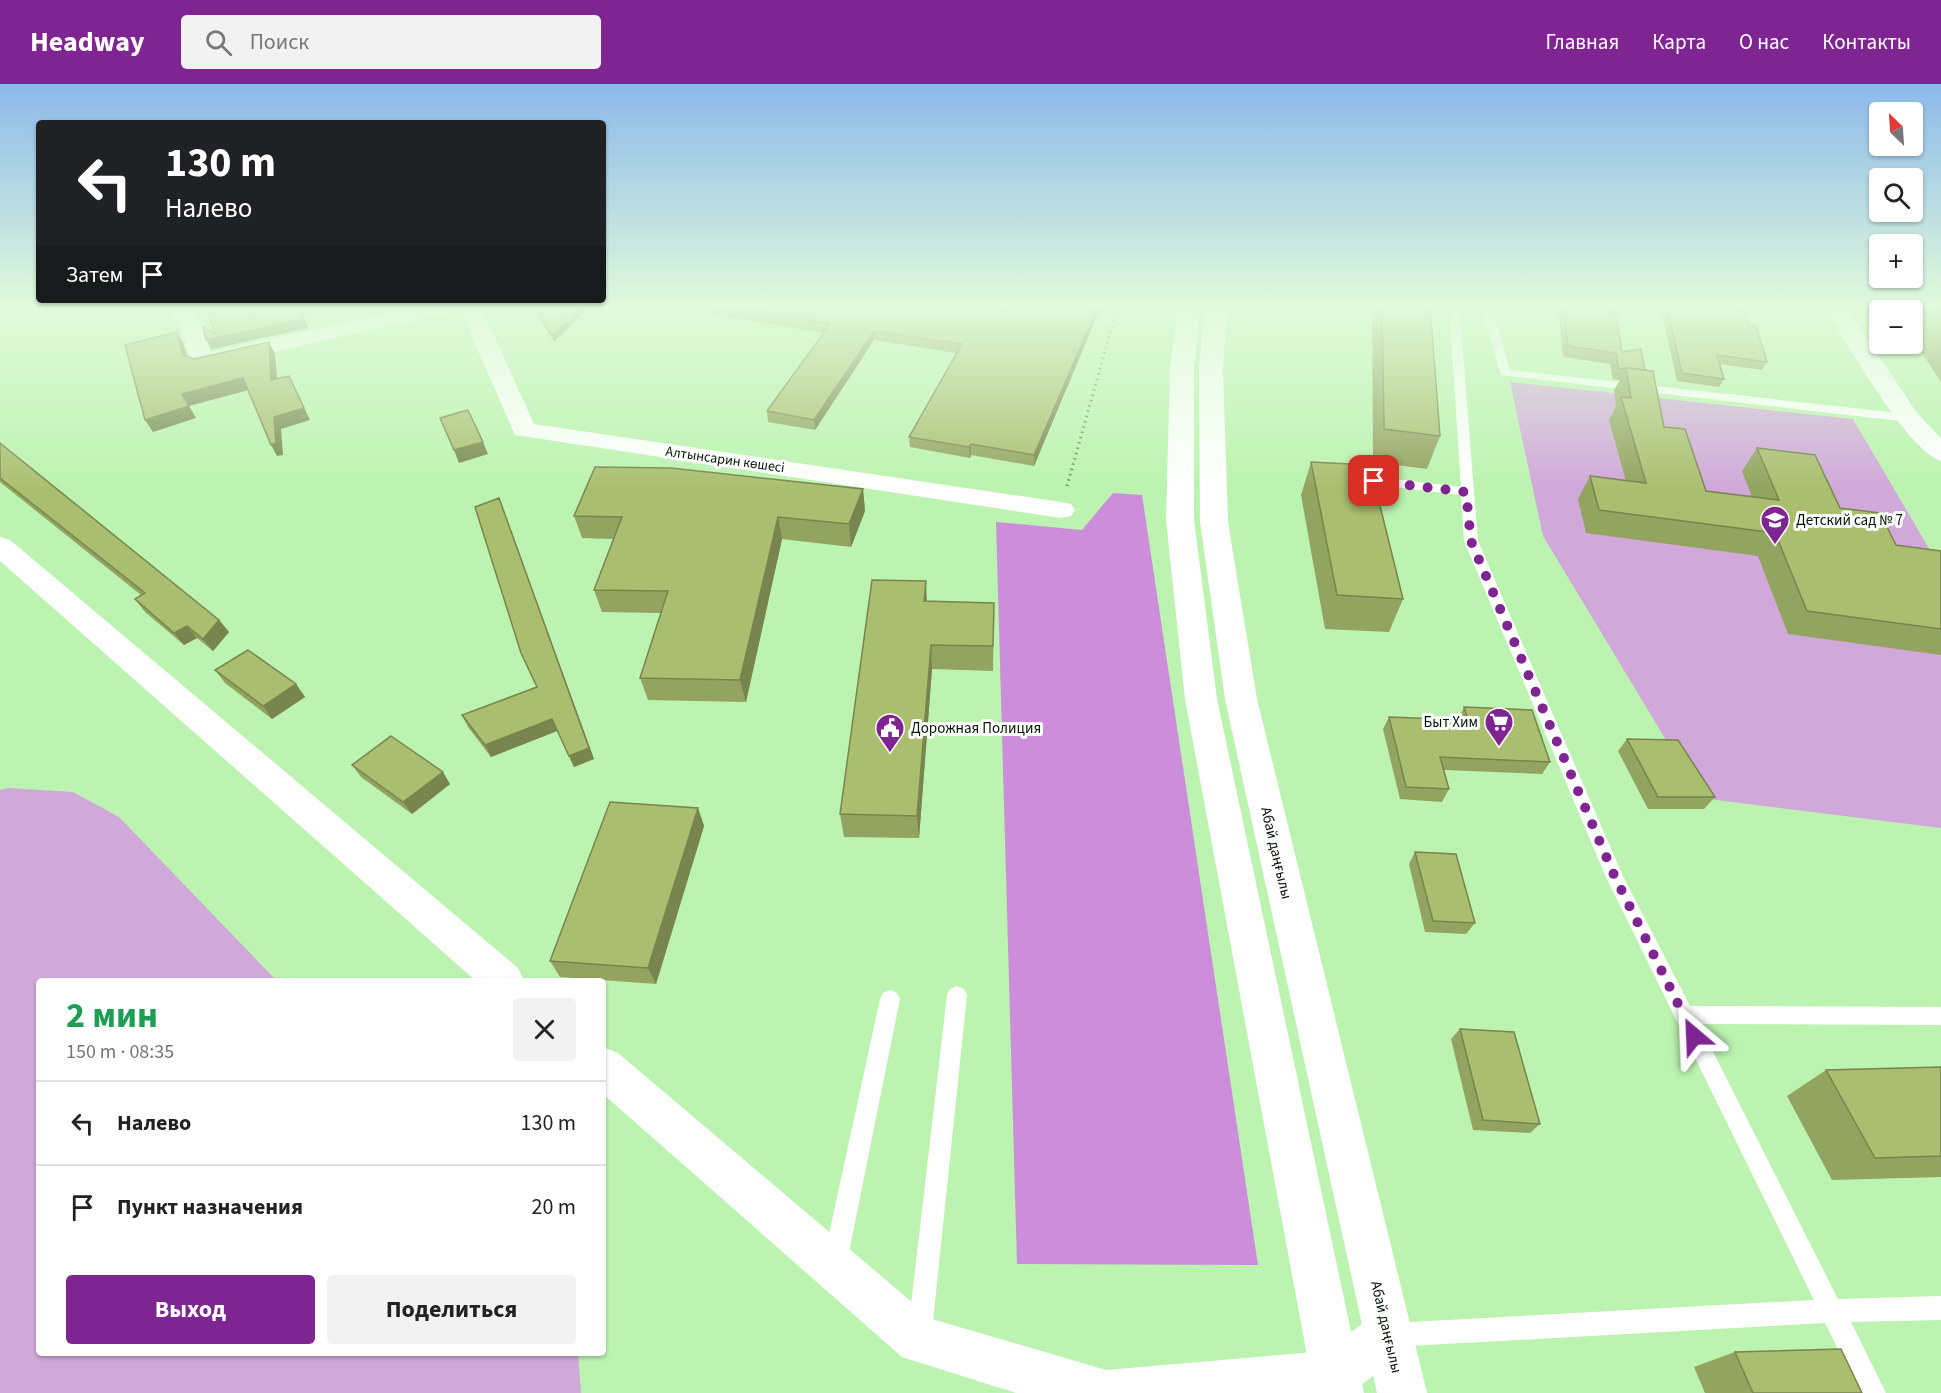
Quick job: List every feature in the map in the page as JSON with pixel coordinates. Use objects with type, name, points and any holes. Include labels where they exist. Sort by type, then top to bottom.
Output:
[{"type":"street","name":"Алтынсарин көшесі","points":[[496,366],[524,430],[1061,510]]},
{"type":"street","points":[[1182,366],[1180,520],[1201,699],[1337,1384]]},
{"type":"street","name":"Абай даңғылы","points":[[1211,366],[1214,522],[1241,699],[1402,1393]]},
{"type":"street","points":[[1874,366],[1908,418],[1941,453]]},
{"type":"street","points":[[0,546],[501,978]]},
{"type":"street","points":[[606,1069],[919,1340],[1101,1393]]},
{"type":"street","points":[[1111,1393],[1337,1384],[1387,1335]]},
{"type":"lane","points":[[1458,366],[1471,541],[1614,875],[1873,1393]]},
{"type":"lane","points":[[1503,366],[1505,373],[1908,418]]},
{"type":"lane","points":[[1351,478],[1466,492]]},
{"type":"lane","points":[[919,1340],[957,995]]},
{"type":"lane","points":[[834,1266],[890,999]]},
{"type":"lane","points":[[1683,1015],[1941,1016]]},
{"type":"lane","points":[[1387,1335],[1830,1311],[1941,1308]]},
{"type":"path","points":[[1061,510],[1101,366]]},
{"type":"shaded area","points":[[1510,382],[1853,419],[1941,569],[1941,828],[1701,798],[1543,536]]},
{"type":"shaded area","points":[[1113,493],[1142,495],[1258,1265],[1017,1264],[996,522],[1082,530]]},
{"type":"shaded area","points":[[7,788],[73,792],[119,817],[274,978],[36,978],[36,1356],[578,1356],[581,1393],[0,1393],[0,790]]},
{"type":"building","points":[[131,366],[270,366],[271,380],[289,376],[304,408],[274,417],[276,443],[271,445],[243,378],[182,394],[189,406],[145,420]]},
{"type":"building","points":[[800,366],[850,366],[814,420],[767,411]]},
{"type":"building","points":[[949,366],[1072,366],[1034,455],[971,444],[969,447],[909,437]]},
{"type":"building","points":[[1383,366],[1435,366],[1440,436],[1384,429]]},
{"type":"building","points":[[1618,366],[1644,366],[1645,370],[1626,368],[1618,368]]},
{"type":"building","points":[[1680,366],[1720,366],[1724,379],[1682,373]]},
{"type":"building","points":[[1626,368],[1653,371],[1664,427],[1685,429],[1706,491],[1779,500],[1757,448],[1815,455],[1840,508],[1880,513],[1896,545],[1941,551],[1941,629],[1807,611],[1775,533],[1599,510],[1590,476],[1646,483],[1621,397],[1631,398]]},
{"type":"building","points":[[468,410],[483,442],[454,450],[440,418]]},
{"type":"building","points":[[0,443],[219,620],[203,639],[187,626],[174,633],[135,599],[145,593],[0,478]]},
{"type":"building","points":[[1311,462],[1370,465],[1403,599],[1337,595]]},
{"type":"building","points":[[595,467],[671,468],[863,489],[849,524],[778,517],[740,680],[640,678],[668,591],[594,590],[622,517],[574,516]]},
{"type":"building","points":[[499,498],[589,748],[569,756],[552,719],[485,745],[462,715],[537,687],[521,653],[475,507]]},
{"type":"building","name":"Дорожная Полиция","points":[[872,580],[926,581],[924,601],[994,603],[993,646],[931,645],[917,816],[840,814]]},
{"type":"building","points":[[248,650],[296,684],[263,706],[215,670]]},
{"type":"building","points":[[1464,707],[1532,710],[1550,762],[1440,757],[1449,789],[1406,787],[1389,717],[1468,720]]},
{"type":"building","points":[[391,736],[443,772],[403,802],[352,765]]},
{"type":"building","points":[[1627,739],[1678,740],[1715,797],[1658,797]]},
{"type":"building","points":[[610,802],[698,808],[648,968],[550,961]]},
{"type":"building","points":[[1415,852],[1456,854],[1475,923],[1433,921]]},
{"type":"building","points":[[1460,1029],[1514,1032],[1540,1124],[1483,1120]]},
{"type":"building","points":[[1941,1067],[1941,1156],[1875,1158],[1826,1070]]},
{"type":"building","points":[[1841,1349],[1862,1393],[1753,1393],[1735,1352]]},
{"type":"place","name":"Детский сад № 7","points":[[1775,546]]},
{"type":"place","name":"Быт Хим","points":[[1499,748]]},
{"type":"place","name":"Дорожная Полиция","points":[[890,754]]},
{"type":"route","points":[[1374,481],[1466,492],[1471,541],[1614,875],[1694,1036]]}]
